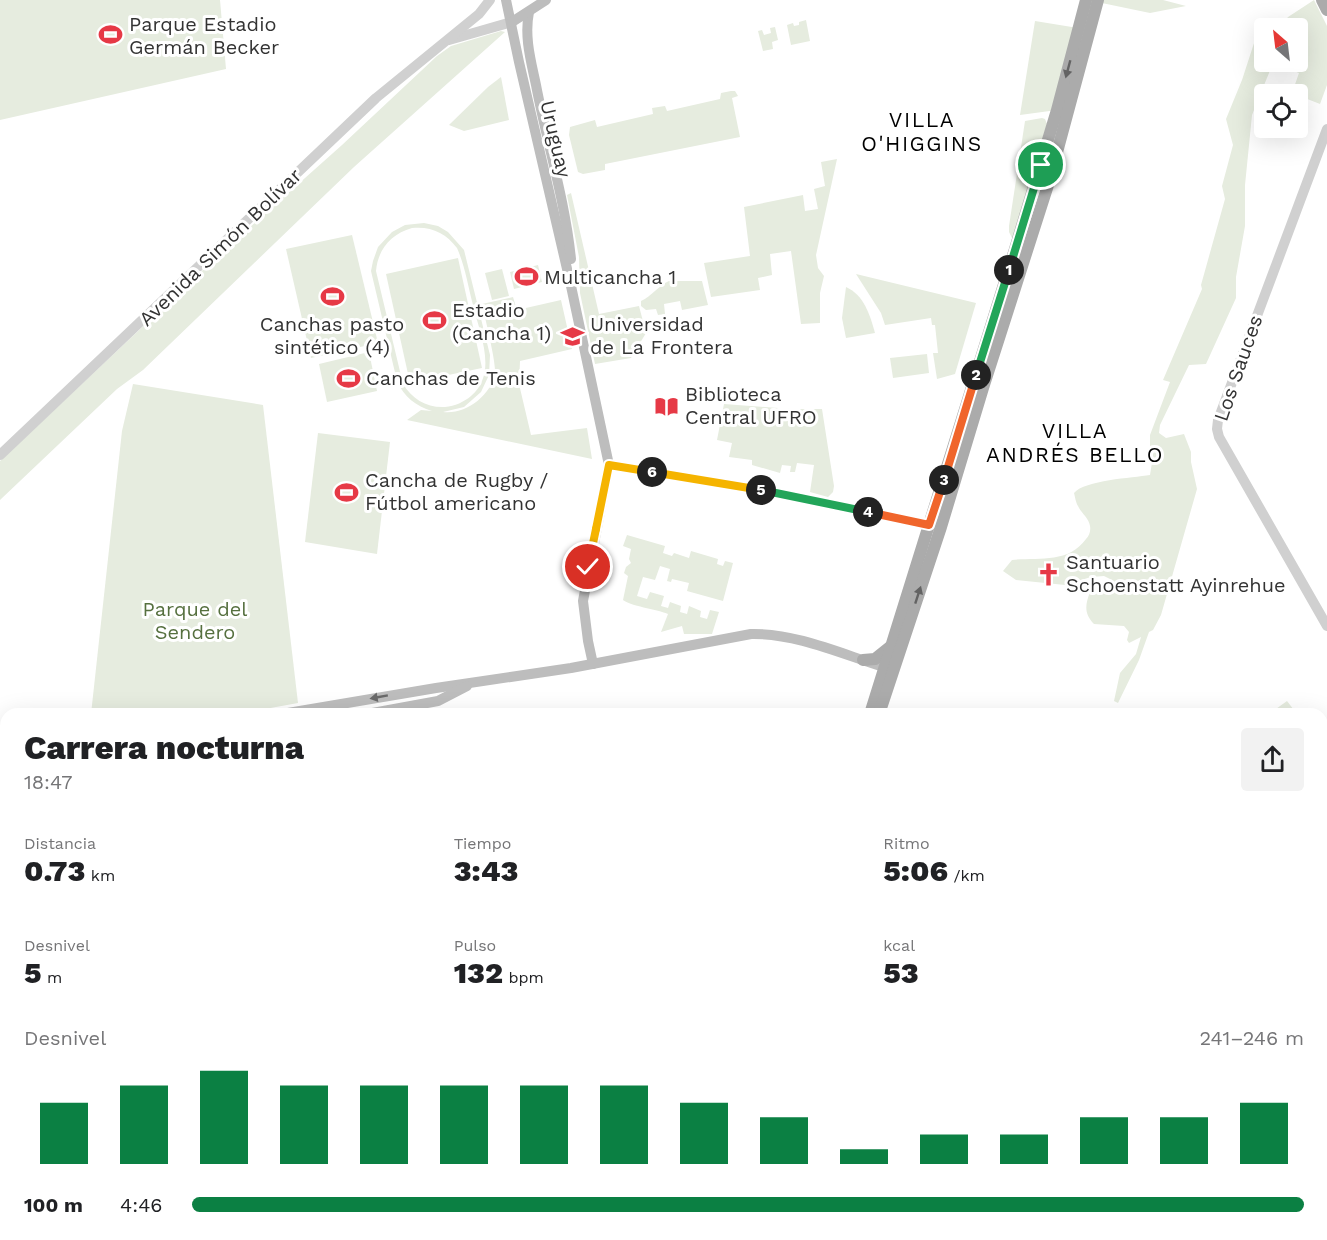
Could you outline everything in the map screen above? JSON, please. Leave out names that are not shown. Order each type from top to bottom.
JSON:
[{"type":"main road","name":"Uruguay","points":[[506,0],[514,21],[519,62],[571,286],[582,348],[609,465],[582,606],[594,667]]},
{"type":"main road","points":[[880,708],[890,647],[935,526],[1057,110],[1086,0]]},
{"type":"main road","points":[[872,708],[888,669],[1048,182],[1098,0]]},
{"type":"main road","points":[[1322,0],[1327,10]]},
{"type":"main road","points":[[528,42],[514,21],[542,1]]},
{"type":"main road","name":"Uruguay","points":[[529,12],[526,24],[528,42],[566,223],[571,257],[571,286]]},
{"type":"main road","points":[[546,672],[563,674],[622,658],[759,634],[795,640],[888,669]]},
{"type":"main road","points":[[571,668],[582,657],[588,641],[603,654],[622,658]]},
{"type":"main road","points":[[862,660],[874,659],[890,647]]},
{"type":"main road","points":[[319,708],[571,668],[594,667]]},
{"type":"main road","points":[[400,708],[438,701],[473,683]]},
{"type":"street","name":"Avenida Simón Bolívar","points":[[0,455],[376,98],[479,14],[490,0]]},
{"type":"street","name":"Avenida Simón Bolívar","points":[[443,42],[514,21]]},
{"type":"street","name":"Los Sauces","points":[[1327,129],[1218,420],[1217,429],[1219,437],[1260,512],[1327,626]]},
{"type":"street","points":[[609,465],[770,492],[935,526]]},
{"type":"green space","name":"Parque Estadio Germán Becker","points":[[0,0],[220,0],[226,69],[0,120]]},
{"type":"green space","points":[[1086,0],[1163,0],[1186,6],[1150,13],[1097,2],[1057,110],[1020,115],[1035,21],[1078,28]]},
{"type":"green space","points":[[1314,0],[1327,26],[1327,85],[1320,104],[1308,99],[1308,84],[1295,84],[1299,73],[1296,72],[1308,72],[1308,18],[1288,17]]},
{"type":"green space","points":[[806,20],[810,41],[791,45],[787,25],[793,23],[794,26],[799,25],[799,22]]},
{"type":"green space","points":[[775,27],[778,40],[772,42],[773,49],[763,51],[758,31],[762,30],[764,35],[771,33],[770,28]]},
{"type":"green space","points":[[501,31],[505,32],[354,167],[143,370],[117,389],[0,500],[0,461],[220,254],[437,56],[451,46]]},
{"type":"green space","points":[[1254,43],[1254,72],[1269,72],[1265,84],[1254,84],[1254,110],[1245,185],[1245,226],[1236,277],[1236,298],[1206,364],[1189,365],[1160,425],[1159,433],[1166,438],[1184,434],[1191,452],[1197,489],[1161,615],[1153,630],[1149,632],[1139,660],[1118,703],[1114,701],[1120,673],[1136,654],[1141,637],[1129,643],[1127,640],[1129,632],[1124,626],[1094,624],[1088,617],[1086,609],[1090,592],[1108,587],[1112,580],[1104,576],[1091,577],[1065,585],[1016,580],[1003,571],[1012,560],[1052,558],[1062,556],[1079,547],[1090,530],[1088,520],[1079,509],[1074,493],[1080,489],[1098,482],[1150,475],[1153,456],[1150,435],[1170,382],[1163,380],[1202,289],[1201,285],[1225,199],[1222,186],[1233,145],[1226,119]]},
{"type":"green space","points":[[501,77],[509,120],[464,131],[449,125],[488,87]]},
{"type":"green space","points":[[735,91],[738,96],[732,98],[740,137],[605,164],[605,170],[583,174],[578,172],[569,135],[570,127],[595,120],[597,127],[653,114],[652,108],[665,106],[667,111],[720,99],[721,93]]},
{"type":"green space","points":[[1042,118],[1047,124],[1013,240],[1009,226],[1025,121]]},
{"type":"green space","points":[[837,159],[816,255],[818,268],[824,276],[820,293],[820,323],[801,324],[791,251],[770,254],[772,275],[758,278],[760,290],[711,297],[704,263],[750,256],[744,207],[803,195],[805,211],[818,209],[814,189],[825,186],[821,162]]},
{"type":"green space","points":[[571,193],[599,314],[639,306],[646,333],[631,358],[595,364],[580,293],[579,257],[567,195]]},
{"type":"green space","points":[[424,223],[438,226],[448,232],[464,250],[490,355],[489,375],[481,392],[464,407],[443,412],[468,407],[483,396],[493,381],[494,359],[482,304],[513,297],[517,310],[561,300],[572,349],[520,361],[519,384],[531,435],[587,428],[592,459],[407,420],[421,410],[432,411],[411,400],[397,381],[371,271],[378,247],[392,232],[405,225]],"holes":[[[412,228],[426,228],[438,232],[448,238],[457,248],[483,341],[484,376],[479,387],[471,396],[456,405],[432,406],[411,394],[403,384],[376,271],[377,263],[387,243],[398,234]]]},
{"type":"green space","name":"Canchas pasto sintético (4)","points":[[352,235],[378,343],[311,358],[286,249]]},
{"type":"green space","name":"Estadio (Cancha 1)","points":[[458,258],[482,368],[410,383],[386,274]]},
{"type":"green space","name":"Multicancha 1","points":[[538,265],[542,282],[514,289],[510,272]]},
{"type":"green space","points":[[502,269],[509,296],[492,300],[485,273]]},
{"type":"green space","points":[[856,274],[976,303],[955,374],[937,379],[933,353],[938,353],[935,325],[932,325],[931,318],[885,325],[881,313]]},
{"type":"green space","points":[[669,281],[702,281],[708,305],[682,310],[680,301],[664,304],[665,314],[658,315],[656,309],[646,310],[641,306],[641,301]]},
{"type":"green space","points":[[846,287],[862,300],[875,333],[846,338],[842,318]]},
{"type":"green space","name":"Canchas de Tenis","points":[[369,352],[377,391],[327,402],[319,364]]},
{"type":"green space","points":[[927,354],[929,373],[893,378],[890,358]]},
{"type":"green space","name":"Parque del Sendero","points":[[133,384],[263,405],[298,703],[270,708],[92,708],[122,431]]},
{"type":"green space","points":[[724,404],[822,409],[833,492],[828,497],[810,492],[814,465],[797,463],[795,472],[790,472],[791,466],[782,465],[780,473],[752,465],[752,460],[729,457],[732,443],[717,440]]},
{"type":"green space","name":"Cancha de Rugby / Fútbol americano","points":[[318,433],[390,442],[377,554],[305,542]]},
{"type":"green space","points":[[627,535],[665,546],[663,553],[672,556],[674,553],[689,558],[691,551],[718,559],[717,564],[723,566],[725,561],[733,563],[723,601],[687,591],[689,583],[672,579],[671,582],[667,581],[670,569],[660,566],[655,580],[643,577],[637,596],[647,599],[650,592],[664,596],[661,606],[668,608],[670,602],[681,606],[680,612],[687,614],[689,606],[701,611],[700,617],[707,619],[710,610],[719,612],[712,634],[684,634],[682,626],[661,632],[668,614],[623,600],[628,576],[624,573],[626,567],[631,563],[629,559],[631,549],[623,546]]},
{"type":"green space","points":[[1287,701],[1292,708],[1277,708]]},
{"type":"place","name":"Parque Estadio Germán Becker","points":[[111,35]]},
{"type":"place","name":"Multicancha 1","points":[[526,277]]},
{"type":"place","name":"Canchas pasto sintético (4)","points":[[332,296]]},
{"type":"place","name":"Estadio (Cancha 1)","points":[[434,321]]},
{"type":"place","name":"Universidad de La Frontera","points":[[572,336]]},
{"type":"place","name":"Canchas de Tenis","points":[[348,378]]},
{"type":"place","name":"Biblioteca Central UFRO","points":[[667,406]]},
{"type":"place","name":"Cancha de Rugby / Fútbol americano","points":[[347,492]]},
{"type":"place","name":"Santuario Schoenstatt Ayinrehue","points":[[1048,574]]},
{"type":"district","name":"VILLA O'HIGGINS","points":[[922,132]]},
{"type":"district","name":"VILLA ANDRÉS BELLO","points":[[1075,443]]},
{"type":"route","points":[[588,567],[609,465],[770,492],[929,525],[1041,165]]}]
